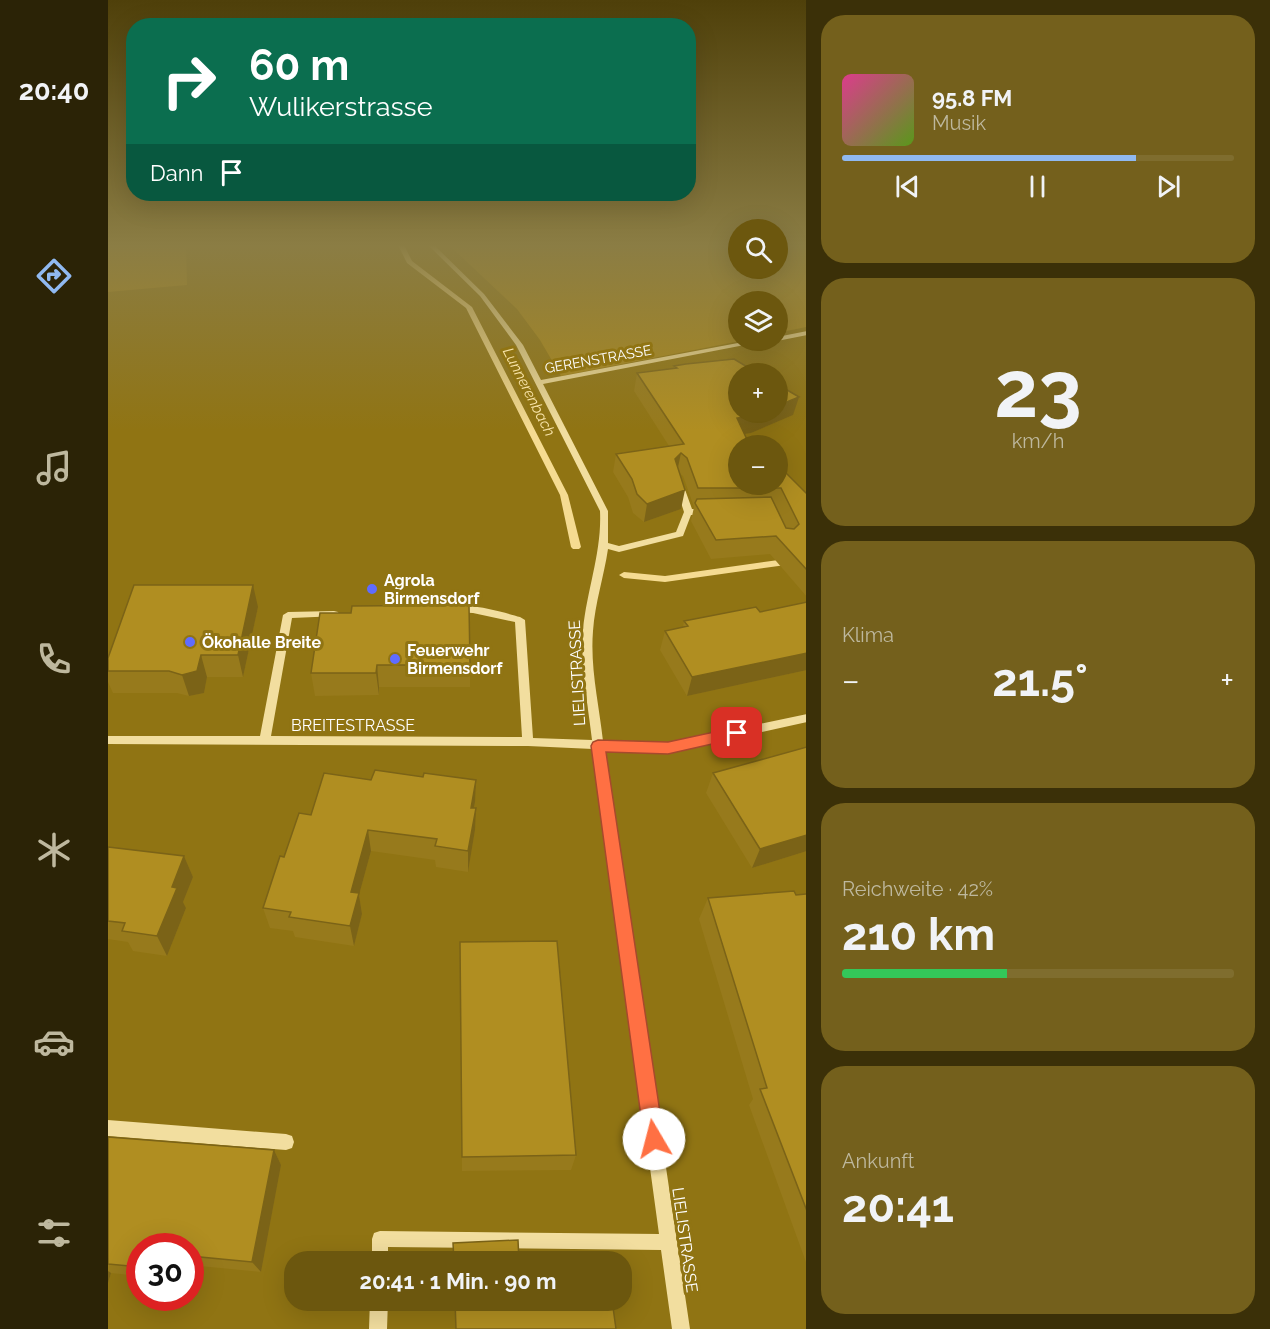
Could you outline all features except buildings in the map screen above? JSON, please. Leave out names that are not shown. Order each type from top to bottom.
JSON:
[{"type":"street","name":"LIELISTRASSE","points":[[492,307],[539,383],[604,511],[607,531],[591,606],[588,633],[598,746],[681,1329]]},
{"type":"street","points":[[788,337],[806,333]]},
{"type":"street","name":"GERENSTRASSE","points":[[539,383],[728,348]]},
{"type":"street","points":[[604,545],[619,549],[680,534],[688,512],[677,477]]},
{"type":"street","points":[[688,512],[711,512]]},
{"type":"street","points":[[450,610],[473,610],[520,620],[528,742]]},
{"type":"street","points":[[265,741],[288,615],[346,613]]},
{"type":"street","name":"BREITESTRASSE","points":[[108,740],[528,742],[668,748],[806,718]]},
{"type":"street","points":[[108,1128],[286,1142]]},
{"type":"street","points":[[380,1251],[380,1239],[669,1242]]},
{"type":"street","points":[[378,1329],[379,1311]]},
{"type":"shaded area","points":[[515,307],[728,307],[728,343],[561,376],[540,340]]},
{"type":"shaded area","points":[[788,307],[806,307],[806,327],[788,331]]},
{"type":"waterway","name":"Lunnerenbach","points":[[469,307],[564,495],[576,547]]},
{"type":"waterway","name":"Lunnerenbach","points":[[624,575],[665,579],[806,559]]},
{"type":"place","name":"Agrola Birmensdorf","points":[[372,589]]},
{"type":"place","name":"Ökohalle Breite","points":[[190,642]]},
{"type":"place","name":"Feuerwehr Birmensdorf","points":[[395,659]]},
{"type":"route","points":[[654,1139],[598,746],[668,748],[737,733]]}]
